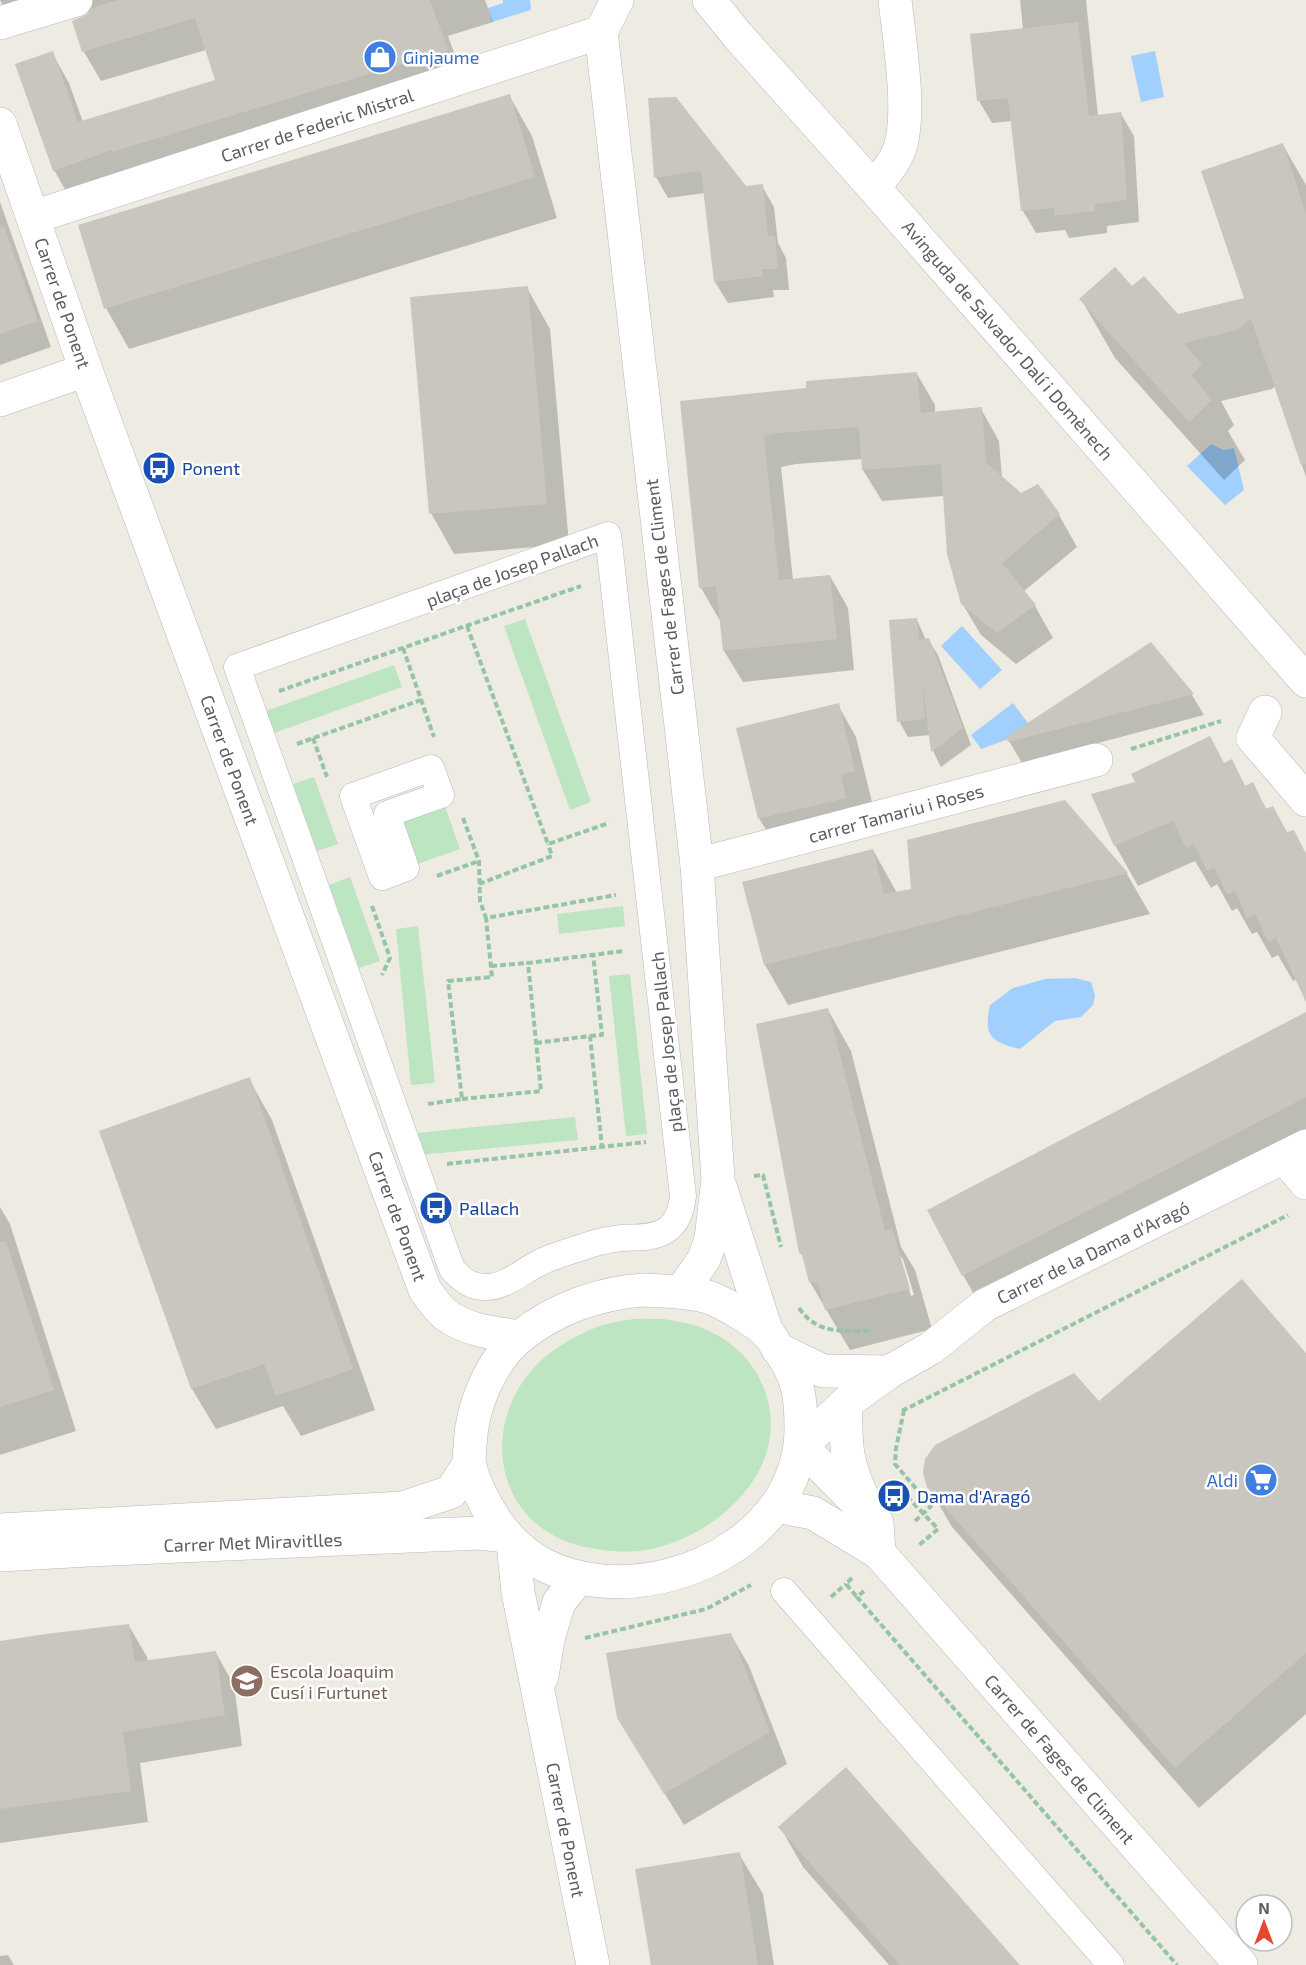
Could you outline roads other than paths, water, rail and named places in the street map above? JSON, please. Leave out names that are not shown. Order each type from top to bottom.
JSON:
[{"type":"street","points":[[0,23],[76,0]]},
{"type":"street","points":[[601,32],[617,0]]},
{"type":"street","name":"Avinguda de Salvador Dalí i Domènech","points":[[709,0],[738,36],[1306,681]]},
{"type":"street","points":[[874,188],[898,153],[904,125],[903,72],[895,0]]},
{"type":"street","name":"Carrer de Federic Mistral","points":[[34,217],[601,32]]},
{"type":"street","name":"Carrer de Fages de Climent","points":[[601,32],[696,865],[718,1179],[711,1239],[704,1259],[681,1292]]},
{"type":"street","name":"Carrer de Ponent","points":[[0,124],[86,370],[424,1290],[445,1315],[460,1324],[480,1331],[520,1337]]},
{"type":"street","points":[[0,400],[86,370]]},
{"type":"street","name":"plaça de Josep Pallach","points":[[608,535],[683,1196],[682,1209],[676,1221],[667,1230],[655,1236],[614,1239],[580,1248],[542,1261],[499,1285],[486,1287],[473,1285],[461,1279],[452,1269],[237,667],[608,535]]},
{"type":"street","points":[[1259,725],[1306,800]]},
{"type":"street","name":"carrer Tamariu i Roses","points":[[696,865],[1096,759]]},
{"type":"street","points":[[431,768],[441,795],[387,814],[406,868],[382,877],[353,796],[431,768]]},
{"type":"street","points":[[1295,1151],[1301,1197]]},
{"type":"street","name":"Carrer de la Dama d'Aragó","points":[[801,1446],[846,1403],[889,1372],[931,1348],[986,1305],[1295,1151]]},
{"type":"street","name":"Carrer de Fages de Climent","points":[[510,1540],[528,1557],[547,1567],[579,1578],[602,1581],[638,1581],[675,1575],[726,1552],[765,1520],[787,1489],[799,1462],[801,1446],[801,1405],[798,1385],[773,1341],[718,1179]]},
{"type":"street","points":[[510,1540],[487,1508],[469,1464],[471,1431],[488,1377],[520,1337],[551,1316],[586,1301],[633,1291],[681,1292],[718,1302],[773,1341],[823,1371],[889,1372]]},
{"type":"street","name":"Carrer de Fages de Climent","points":[[846,1403],[845,1445],[850,1467],[878,1538]]},
{"type":"street","name":"Carrer de Fages de Climent","points":[[801,1446],[1241,1965]]},
{"type":"street","name":"Carrer Met Miravitlles","points":[[0,1530],[403,1508],[451,1492],[469,1464]]},
{"type":"street","name":"Carrer de Fages de Climent","points":[[776,1506],[813,1513],[878,1538]]},
{"type":"street","name":"Carrer Met Miravitlles","points":[[0,1555],[479,1533],[510,1540]]},
{"type":"street","name":"Carrer de Ponent","points":[[510,1540],[538,1696],[593,1965]]},
{"type":"street","name":"Carrer de Ponent","points":[[538,1696],[548,1639],[559,1602],[579,1578]]},
{"type":"street","points":[[784,1591],[1111,1965]]},
{"type":"water","points":[[503,0],[530,0],[531,10],[492,22],[488,8],[503,3]]},
{"type":"water","points":[[1155,51],[1164,97],[1141,102],[1131,56]]},
{"type":"water","points":[[1211,444],[1224,450],[1234,448],[1244,490],[1225,505],[1187,466]]},
{"type":"water","points":[[962,626],[1002,670],[980,689],[941,646]]},
{"type":"water","points":[[1013,703],[1033,730],[981,749],[971,735]]},
{"type":"water","points":[[1075,978],[1091,982],[1095,995],[1093,1005],[1081,1017],[1055,1021],[1020,1049],[1002,1044],[992,1036],[988,1024],[990,1005],[1013,988],[1045,979]]},
{"type":"place","name":"Ginjaume","points":[[380,57]]},
{"type":"place","name":"Ponent","points":[[159,468]]},
{"type":"place","name":"Pallach","points":[[436,1208]]},
{"type":"place","name":"Aldi","points":[[1261,1480]]},
{"type":"place","name":"Dama d'Aragó","points":[[894,1496]]},
{"type":"place","name":"Escola Joaquim Cusí i Furtunet","points":[[247,1681]]}]
